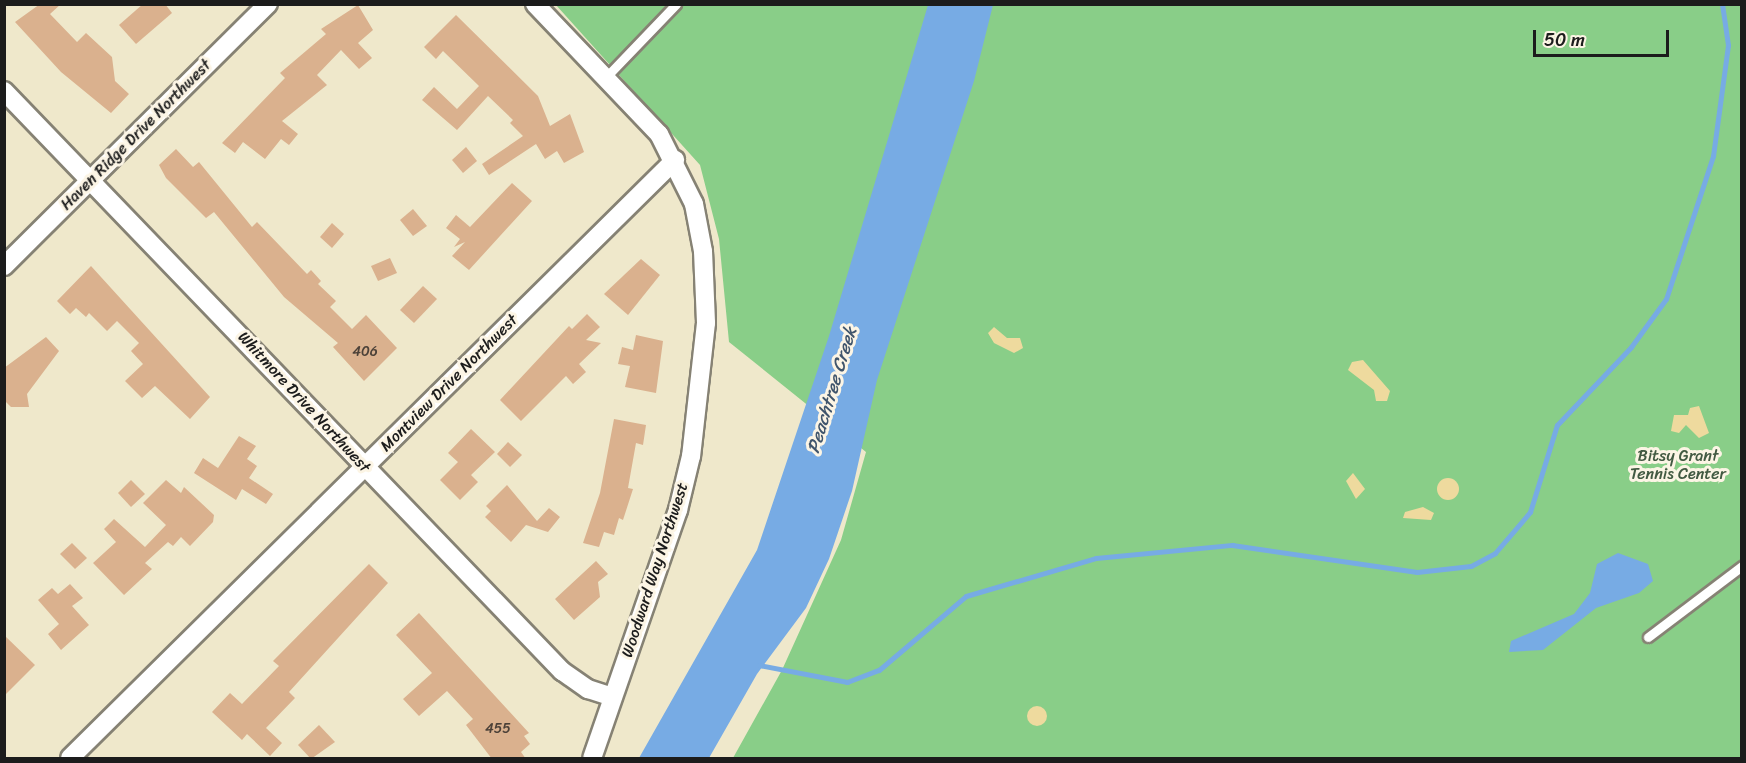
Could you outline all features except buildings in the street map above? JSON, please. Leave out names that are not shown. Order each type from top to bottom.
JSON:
[{"type":"street","name":"Haven Ridge Drive Northwest","points":[[4,266],[268,4]]},
{"type":"street","name":"Woodward Way Northwest","points":[[536,4],[644,116],[675,160],[694,204],[703,251],[701,395],[678,510],[592,759]]},
{"type":"street","name":"Whitmore Drive Northwest","points":[[4,92],[364,468],[562,670],[588,689],[613,697]]},
{"type":"street","name":"Montview Drive Northwest","points":[[70,759],[675,160]]},
{"type":"lane","points":[[606,76],[676,4]]},
{"type":"lane","points":[[1648,637],[1742,566]]},
{"type":"green space","name":"Bitsy Grant Tennis Center","points":[[556,5],[1741,5],[1741,758],[733,758],[782,670],[841,540],[866,452],[729,342],[719,239],[700,165]]},
{"type":"sand","points":[[994,327],[1007,338],[1020,338],[1023,348],[1014,353],[994,343],[988,333]]},
{"type":"sand","points":[[1363,360],[1390,391],[1387,401],[1376,401],[1374,390],[1348,370],[1352,362]]},
{"type":"sand","points":[[1699,406],[1709,433],[1699,438],[1686,425],[1679,433],[1671,431],[1674,415],[1688,415],[1690,408]]},
{"type":"sand","points":[[1353,473],[1365,489],[1356,499],[1346,481]]},
{"type":"sand","points":[[1448,478],[1456,481],[1459,489],[1456,497],[1448,500],[1440,497],[1437,489],[1440,481]]},
{"type":"sand","points":[[1423,507],[1434,513],[1431,520],[1403,518],[1405,512]]},
{"type":"sand","points":[[1037,706],[1044,709],[1047,716],[1044,723],[1037,726],[1030,723],[1027,716],[1030,709]]},
{"type":"water","name":"Peachtree Creek","points":[[928,5],[993,5],[974,81],[877,380],[852,491],[829,559],[806,608],[757,674],[709,758],[639,758],[757,550],[829,336]]},
{"type":"water","points":[[1618,553],[1648,564],[1653,581],[1639,593],[1596,608],[1543,650],[1509,652],[1511,641],[1574,614],[1590,593],[1597,564]]},
{"type":"waterway","points":[[759,665],[847,682],[879,670],[966,596],[1096,558],[1232,545],[1417,572],[1471,566],[1495,553],[1530,512],[1557,425],[1631,347],[1666,299],[1713,156],[1728,45],[1722,4]]}]
